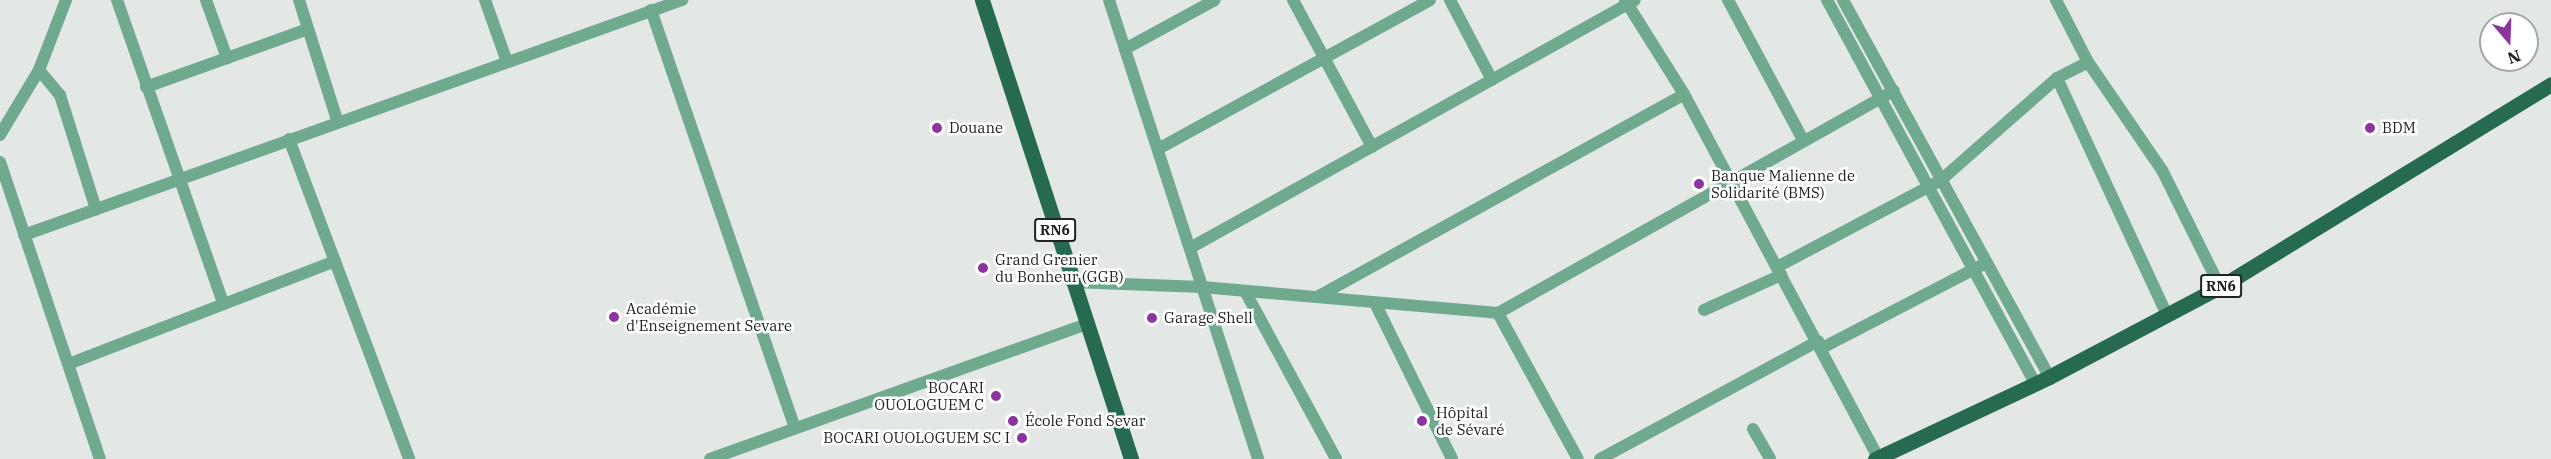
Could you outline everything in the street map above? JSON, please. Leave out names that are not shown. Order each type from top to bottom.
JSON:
[{"type":"main road","name":"RN6","points":[[982,0],[1071,282],[1131,459]]},
{"type":"main road","name":"RN6","points":[[1877,458],[2042,380],[2220,287],[2551,84]]},
{"type":"street","points":[[0,135],[39,70],[66,0]]},
{"type":"street","points":[[117,0],[178,179],[224,303]]},
{"type":"street","points":[[206,0],[227,58]]},
{"type":"street","points":[[299,0],[337,120]]},
{"type":"street","points":[[485,0],[506,59]]},
{"type":"street","points":[[24,235],[506,59],[682,0]]},
{"type":"street","points":[[1109,0],[1258,459]]},
{"type":"street","points":[[1125,49],[1215,0]]},
{"type":"street","points":[[1293,0],[1372,147]]},
{"type":"street","points":[[1158,149],[1430,0]]},
{"type":"street","points":[[1449,0],[1492,80]]},
{"type":"street","points":[[1728,0],[1803,140]]},
{"type":"street","points":[[1827,0],[1881,98],[1935,183],[2042,380]]},
{"type":"street","points":[[1843,0],[1894,91],[1935,183]]},
{"type":"street","points":[[2056,0],[2088,62],[2162,170],[2220,287]]},
{"type":"street","points":[[1190,248],[1629,1],[1684,94],[1820,345],[1877,458]]},
{"type":"street","points":[[651,10],[795,428]]},
{"type":"street","points":[[146,87],[308,29]]},
{"type":"street","points":[[1704,310],[1779,271],[1935,183],[2057,78],[2088,62]]},
{"type":"street","points":[[39,70],[60,95],[96,209]]},
{"type":"street","points":[[2057,78],[2167,315]]},
{"type":"street","points":[[1071,282],[1202,287],[1246,293],[1498,313],[1729,180],[1894,91]]},
{"type":"street","points":[[1317,297],[1684,94]]},
{"type":"street","points":[[289,139],[409,459]]},
{"type":"street","points":[[0,162],[71,363],[100,459]]},
{"type":"street","points":[[71,363],[335,261]]},
{"type":"street","points":[[1600,459],[1820,345],[1980,266]]},
{"type":"street","points":[[1246,293],[1336,459]]},
{"type":"street","points":[[1375,303],[1452,459]]},
{"type":"street","points":[[1498,313],[1578,459]]},
{"type":"street","points":[[710,459],[1087,324]]},
{"type":"street","points":[[1753,429],[1770,459]]},
{"type":"place","name":"Douane","points":[[937,128]]},
{"type":"place","name":"BDM","points":[[2370,128]]},
{"type":"place","name":"Banque Malienne de Solidarité (BMS)","points":[[1699,184]]},
{"type":"place","name":"Grand Grenier du Bonheur (GGB)","points":[[983,268]]},
{"type":"place","name":"Académie d'Enseignement Sevare","points":[[614,317]]},
{"type":"place","name":"Garage Shell","points":[[1152,318]]},
{"type":"place","name":"BOCARI OUOLOGUEM C","points":[[996,396]]},
{"type":"place","name":"École Fond Sevar","points":[[1013,421]]},
{"type":"place","name":"Hôpital de Sévaré","points":[[1422,421]]},
{"type":"place","name":"BOCARI OUOLOGUEM SC I","points":[[1022,438]]}]
